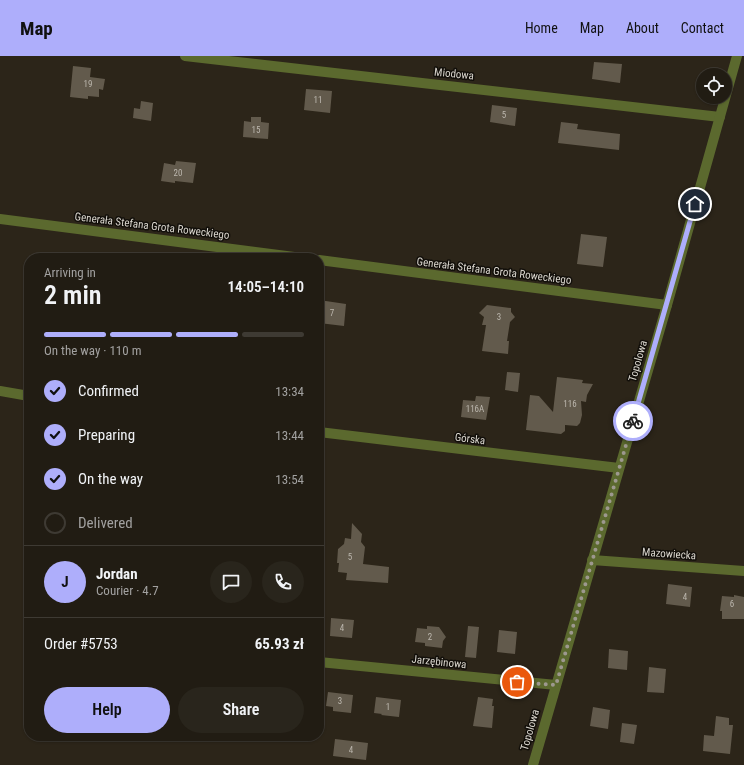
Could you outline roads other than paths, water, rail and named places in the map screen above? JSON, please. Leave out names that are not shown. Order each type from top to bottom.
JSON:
[{"type":"street","name":"Miodowa","points":[[184,56],[720,117]]},
{"type":"street","name":"Topolowa","points":[[533,765],[720,117],[735,56]]},
{"type":"street","name":"Generała Stefana Grota Roweckiego","points":[[0,219],[263,253]]},
{"type":"street","name":"Generała Stefana Grota Roweckiego","points":[[324,261],[666,305]]},
{"type":"street","points":[[0,391],[24,395]]},
{"type":"street","name":"Górska","points":[[324,433],[619,468]]},
{"type":"street","name":"Mazowiecka","points":[[592,560],[744,571]]},
{"type":"street","name":"Jarzębinowa","points":[[324,662],[556,685]]}]
